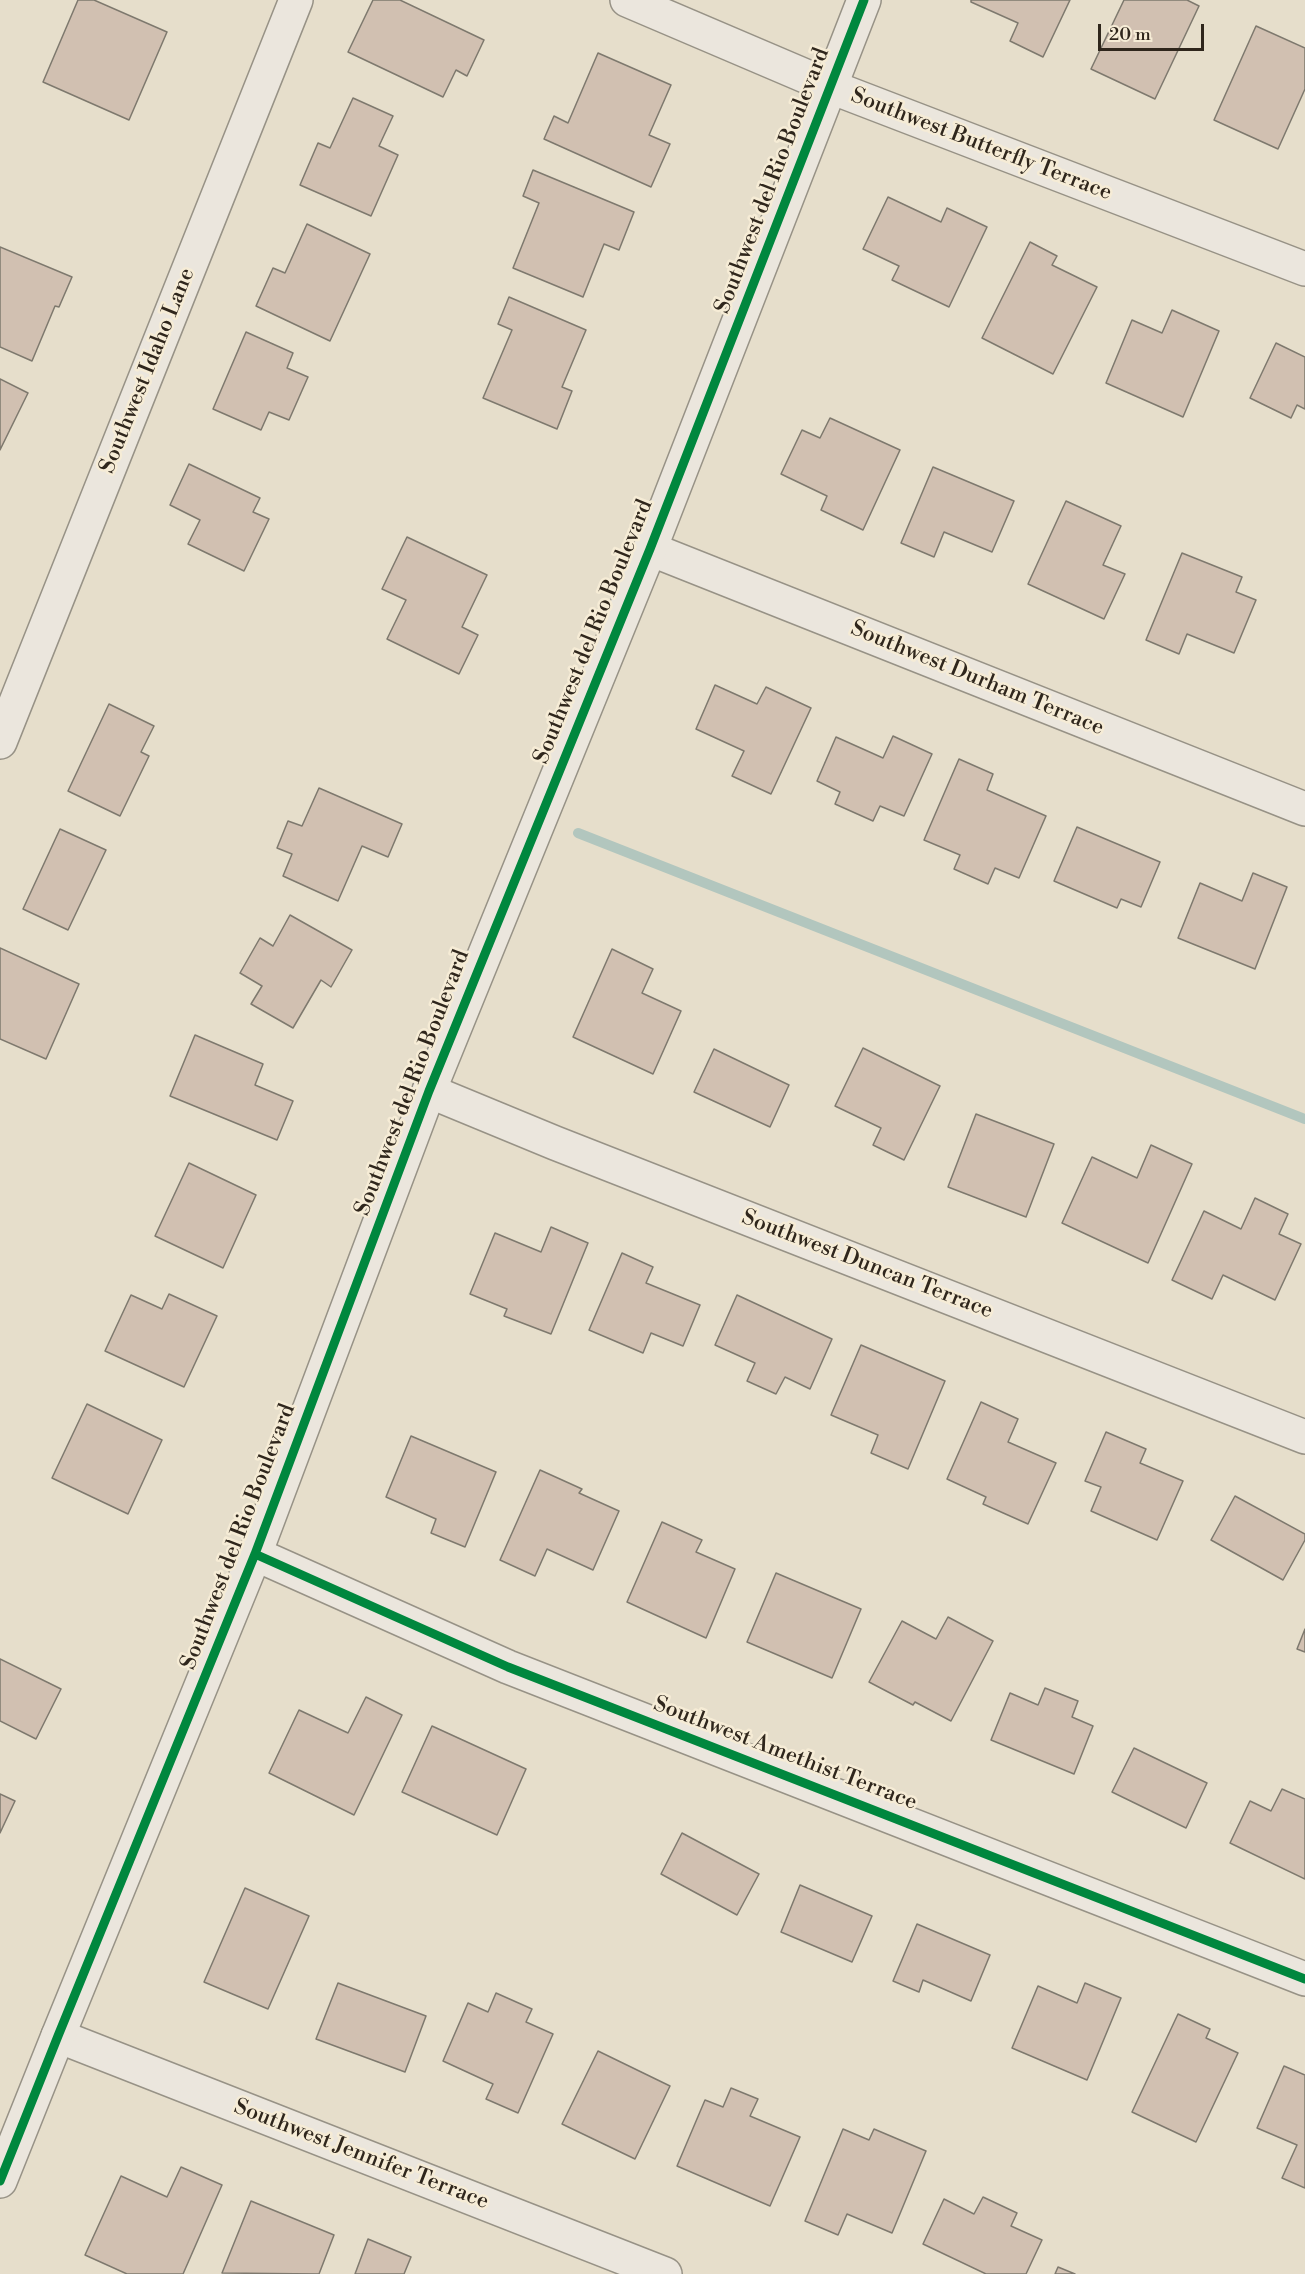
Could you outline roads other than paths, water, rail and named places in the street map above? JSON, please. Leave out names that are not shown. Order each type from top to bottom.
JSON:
[{"type":"street","name":"Southwest Idaho Lane","points":[[0,742],[296,0]]},
{"type":"street","name":"Southwest Butterfly Terrace","points":[[627,0],[831,87],[1305,269]]},
{"type":"street","name":"Southwest del Rio Boulevard","points":[[0,2181],[57,2036],[255,1554],[429,1091],[650,549],[864,0]]},
{"type":"street","name":"Southwest Durham Terrace","points":[[650,549],[1305,809]]},
{"type":"street","name":"Southwest Duncan Terrace","points":[[429,1091],[555,1143],[1305,1437]]},
{"type":"street","name":"Southwest Amethist Terrace","points":[[255,1554],[508,1667],[1305,1979]]},
{"type":"street","name":"Southwest Jennifer Terrace","points":[[57,2036],[665,2274]]},
{"type":"waterway","points":[[578,833],[1305,1119]]}]
